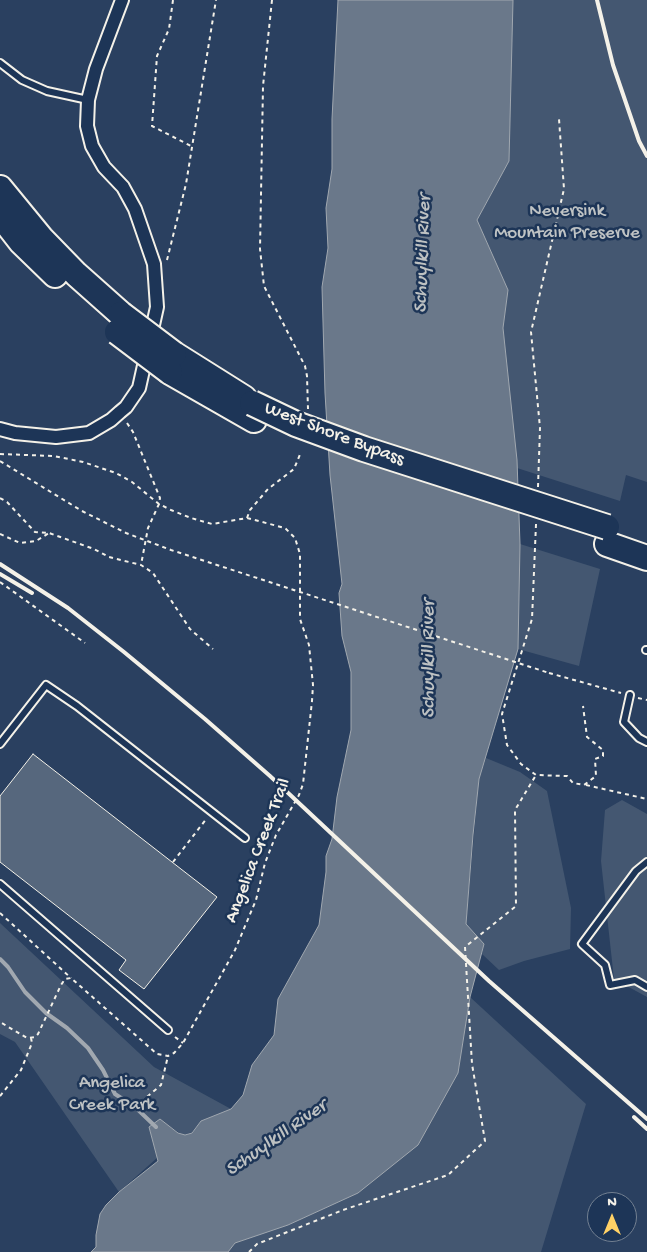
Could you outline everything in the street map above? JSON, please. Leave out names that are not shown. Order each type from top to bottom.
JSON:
[{"type":"highway","name":"West Shore Bypass","points":[[0,188],[42,238],[119,323]]},
{"type":"highway","name":"West Shore Bypass","points":[[0,215],[28,249],[81,301],[119,323],[172,363],[253,412],[296,424],[607,536],[647,558]]},
{"type":"highway","name":"West Shore Bypass","points":[[607,536],[647,541]]},
{"type":"street","points":[[0,429],[15,433],[56,437],[89,433],[111,420],[126,407],[139,388],[157,307],[155,268],[135,209],[123,188],[104,168],[92,146],[87,126],[88,100],[96,69],[122,0]]},
{"type":"lane","points":[[0,63],[22,80],[47,91],[88,100]]},
{"type":"lane","points":[[0,744],[46,685],[76,706],[245,838]]},
{"type":"lane","points":[[630,696],[624,722],[638,738],[647,742]]},
{"type":"lane","points":[[647,862],[636,871],[582,944],[605,966],[610,985],[635,980],[647,987]]},
{"type":"lane","points":[[0,884],[168,1030]]},
{"type":"path","points":[[173,0],[170,29],[157,56],[152,126],[192,146]]},
{"type":"path","points":[[155,268],[165,267],[186,184],[216,0]]},
{"type":"path","points":[[272,0],[263,86],[260,249],[264,286],[305,366],[308,409]]},
{"type":"path","points":[[120,412],[133,432],[160,498],[148,528],[141,566]]},
{"type":"path","points":[[247,518],[250,510],[268,489],[294,469],[301,452]]},
{"type":"path","name":"Angelica Creek Trail","points":[[0,454],[54,456],[83,462],[116,473],[132,482],[159,504],[191,518],[212,524],[247,518],[285,528],[295,538],[300,554],[300,619],[309,645],[313,684],[303,784],[300,795],[276,835],[256,900],[235,950],[183,1043],[174,1053],[168,1056]]},
{"type":"path","points":[[0,461],[82,511],[126,533],[171,550],[549,673],[647,700]]},
{"type":"path","points":[[0,498],[7,502],[35,532],[49,533],[94,549],[109,557],[141,566],[153,573],[190,629],[213,650]]},
{"type":"path","points":[[0,534],[20,543],[36,541],[49,533]]},
{"type":"path","points":[[0,582],[85,643]]},
{"type":"path","points":[[249,1252],[257,1244],[343,1210],[448,1176],[485,1141],[472,1064],[465,947],[516,906],[515,810],[536,774]]},
{"type":"path","points":[[584,785],[647,798]]},
{"type":"path","points":[[172,862],[207,818]]},
{"type":"path","points":[[0,913],[157,1054],[168,1056],[161,1084],[136,1107]]},
{"type":"path","points":[[0,1022],[27,1038],[38,1034],[61,984],[65,979],[71,978]]},
{"type":"path","points":[[0,1096],[21,1070],[32,1043],[31,1038]]},
{"type":"green space","name":"Neversink Mountain Preserve","points":[[513,0],[647,0],[647,482],[626,475],[620,501],[517,468],[503,328],[508,290],[477,220],[509,160]]},
{"type":"green space","points":[[520,544],[600,569],[579,666],[518,649]]},
{"type":"green space","points":[[486,758],[520,772],[547,791],[571,908],[570,949],[524,961],[499,970],[482,954],[484,944],[466,924],[479,778]]},
{"type":"green space","points":[[622,800],[647,814],[647,997],[614,979],[601,861],[605,810]]},
{"type":"green space","name":"Angelica Creek Park","points":[[0,923],[154,1067],[231,1109],[201,1121],[192,1132],[184,1135],[160,1120],[149,1127],[158,1157],[119,1192],[15,1042],[0,1034]]},
{"type":"green space","points":[[470,997],[586,1104],[541,1252],[228,1252],[235,1243],[288,1225],[358,1193],[458,1073]]},
{"type":"water","name":"Schuylkill River","points":[[338,0],[513,0],[509,161],[477,220],[508,290],[503,328],[517,460],[520,544],[518,649],[479,779],[473,835],[466,924],[484,944],[470,997],[458,1073],[418,1145],[358,1193],[288,1225],[235,1243],[228,1252],[91,1252],[96,1247],[100,1214],[106,1205],[119,1192],[158,1161],[149,1127],[160,1119],[178,1133],[185,1135],[192,1133],[201,1121],[231,1109],[243,1095],[252,1065],[274,1035],[278,999],[319,925],[326,872],[326,856],[332,839],[337,797],[351,730],[351,672],[342,636],[339,593],[342,584],[330,475],[325,393],[322,287],[328,248],[326,208],[332,169],[332,119]]},
{"type":"building","points":[[33,754],[217,897],[144,989],[119,970],[126,960],[0,862],[0,796]]},
{"type":"waterway","points":[[0,959],[8,967],[25,992],[46,1013],[67,1028],[88,1048],[103,1070],[115,1094],[135,1107],[156,1127]]},
{"type":"railway","points":[[597,0],[613,65],[639,141],[647,156]]},
{"type":"railway","points":[[0,564],[68,608],[205,719],[270,776],[489,981],[647,1119]]},
{"type":"railway","points":[[0,574],[32,593]]},
{"type":"railway","points":[[634,1117],[647,1129]]}]
